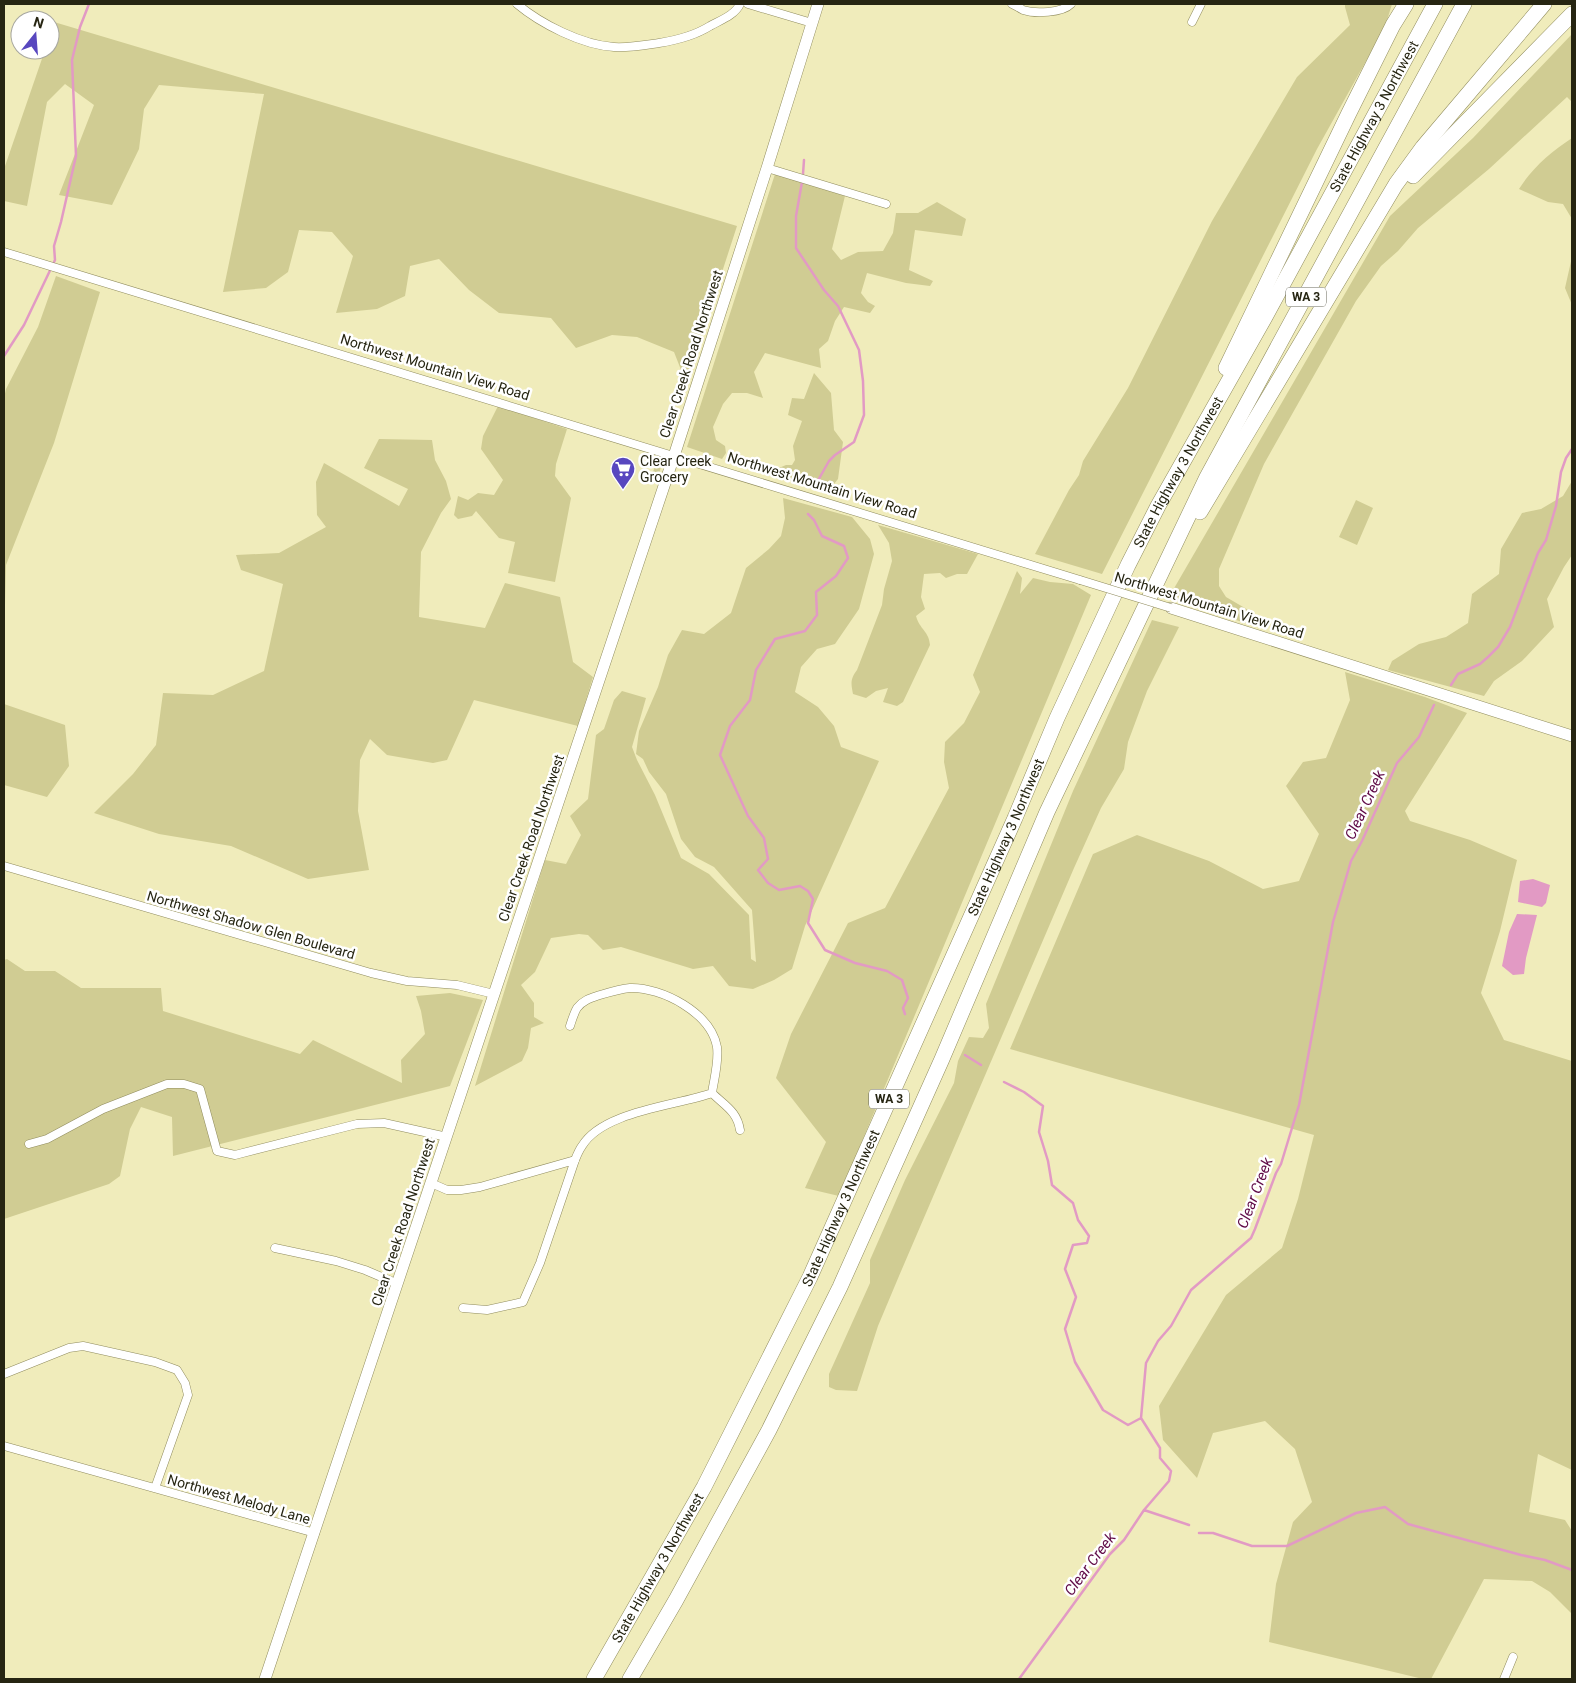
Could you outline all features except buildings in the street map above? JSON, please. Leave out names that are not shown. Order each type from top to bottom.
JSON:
[{"type":"highway","points":[[1158,506],[1393,25],[1401,4]]},
{"type":"highway","points":[[1393,25],[1406,4]]},
{"type":"highway","name":"State Highway 3 Northwest","points":[[594,1679],[704,1486],[810,1277],[1015,818],[1057,718],[1128,565],[1158,506],[1265,318],[1435,4]]},
{"type":"highway","name":"State Highway 3 Northwest","points":[[630,1679],[676,1600],[769,1430],[840,1286],[942,1059],[1047,812],[1207,477],[1464,4]]},
{"type":"highway","points":[[1152,593],[1383,204],[1423,147],[1544,4]]},
{"type":"highway","points":[[1372,225],[1430,157],[1572,14]]},
{"type":"main road","name":"Clear Creek Road Northwest","points":[[265,1679],[674,456],[818,4]]},
{"type":"main road","name":"Northwest Mountain View Road","points":[[1171,608],[1572,736]]},
{"type":"street","points":[[517,4],[545,24],[592,43],[613,47],[682,39],[702,31],[733,13],[740,4]]},
{"type":"street","points":[[748,4],[812,23]]},
{"type":"street","points":[[1012,4],[1024,10],[1047,12],[1067,8],[1071,4]]},
{"type":"street","points":[[1192,22],[1201,4]]},
{"type":"street","points":[[767,168],[886,204]]},
{"type":"street","name":"Northwest Mountain View Road","points":[[4,252],[1171,608]]},
{"type":"street","name":"Northwest Shadow Glen Boulevard","points":[[4,866],[372,973],[406,981],[457,985],[494,994]]},
{"type":"street","points":[[570,1026],[576,1011],[588,999],[618,989],[632,988],[644,990],[681,1003],[708,1025],[713,1035],[717,1047],[717,1060],[712,1093]]},
{"type":"street","points":[[29,1144],[47,1139],[103,1109],[167,1084],[184,1084],[200,1089],[217,1150],[235,1156],[357,1124],[384,1123],[447,1136]]},
{"type":"street","points":[[712,1093],[728,1107],[738,1120],[740,1130]]},
{"type":"street","points":[[463,1308],[487,1310],[522,1302],[540,1264],[582,1145],[593,1133],[620,1118],[712,1093]]},
{"type":"street","points":[[431,1183],[447,1190],[480,1187],[576,1160]]},
{"type":"street","points":[[274,1248],[365,1270],[398,1284]]},
{"type":"street","name":"Northwest Melody Lane","points":[[4,1374],[69,1348],[83,1346],[155,1362],[176,1370],[185,1383],[188,1395],[155,1488]]},
{"type":"street","name":"Northwest Melody Lane","points":[[4,1446],[315,1533]]},
{"type":"street","points":[[1504,1679],[1513,1656]]},
{"type":"shaded area","points":[[1345,4],[1392,4],[1385,27],[1317,149],[1102,574],[1035,554],[1079,475],[1083,461],[1128,388],[1212,221],[1297,77],[1350,25]]},
{"type":"shaded area","points":[[60,24],[737,226],[685,380],[674,352],[637,337],[612,335],[576,348],[551,318],[499,313],[469,290],[439,259],[410,266],[405,296],[377,309],[336,313],[353,256],[332,232],[299,230],[288,272],[266,288],[223,292],[264,94],[159,85],[144,109],[139,149],[112,205],[59,195],[94,105],[65,84],[47,102],[27,206],[4,201],[4,169],[42,60],[60,60]]},
{"type":"shaded area","points":[[1572,34],[1572,102],[1567,97],[1489,169],[1418,228],[1398,251],[1381,266],[1356,301],[1264,464],[1219,569],[1219,586],[1226,597],[1250,611],[1251,617],[1245,623],[1169,597],[1390,216],[1473,138]]},
{"type":"shaded area","points":[[1572,138],[1572,219],[1563,204],[1548,202],[1519,189],[1542,161]]},
{"type":"shaded area","points":[[775,174],[845,196],[832,249],[841,260],[858,252],[883,251],[893,233],[896,213],[918,213],[937,202],[966,219],[962,236],[915,230],[909,270],[933,281],[930,286],[906,283],[867,273],[861,293],[868,302],[875,306],[870,313],[844,307],[835,321],[828,341],[819,349],[821,368],[765,353],[754,372],[763,398],[747,393],[732,393],[723,404],[713,427],[716,440],[725,446],[726,453],[722,459],[687,447]]},
{"type":"shaded area","points":[[1572,257],[1572,305],[1565,288]]},
{"type":"shaded area","points":[[56,276],[100,292],[54,443],[6,565],[4,645],[4,398],[6,389],[38,327]]},
{"type":"shaded area","points":[[814,373],[831,393],[834,430],[843,442],[838,479],[829,490],[808,487],[780,477],[770,476],[772,471],[786,465],[792,465],[795,460],[793,446],[802,421],[788,415],[792,398],[804,399]]},
{"type":"shaded area","points":[[498,406],[567,429],[556,464],[555,476],[571,498],[555,582],[508,573],[515,542],[499,538],[476,511],[472,516],[458,519],[454,515],[458,496],[468,500],[478,493],[494,495],[503,480],[481,449],[483,436]]},
{"type":"shaded area","points":[[379,439],[432,440],[435,460],[446,481],[451,499],[441,513],[421,552],[419,617],[485,628],[505,583],[560,597],[573,662],[593,677],[578,726],[474,700],[447,760],[433,763],[387,755],[370,739],[360,760],[358,811],[369,870],[308,879],[231,846],[159,834],[94,813],[133,774],[156,745],[163,693],[213,695],[264,671],[283,584],[241,570],[236,555],[279,553],[326,527],[317,515],[316,482],[324,463],[399,506],[408,489],[364,468]]},
{"type":"shaded area","points":[[654,456],[660,461],[661,467],[656,482],[649,484],[655,466],[647,458]]},
{"type":"shaded area","points":[[1572,481],[1572,555],[1547,599],[1554,627],[1522,661],[1494,681],[1484,696],[1388,670],[1392,661],[1419,644],[1446,637],[1468,623],[1472,594],[1499,574],[1501,549],[1522,513],[1541,509],[1563,496]]},
{"type":"shaded area","points":[[783,498],[852,517],[870,539],[874,554],[859,609],[835,644],[817,649],[801,667],[795,692],[818,707],[834,726],[841,747],[879,761],[805,926],[792,969],[774,980],[753,989],[729,986],[713,966],[693,969],[621,947],[603,950],[588,935],[579,934],[551,938],[535,972],[521,985],[534,1003],[534,1017],[544,1023],[531,1028],[528,1048],[522,1061],[475,1086],[545,860],[566,864],[581,835],[570,816],[588,799],[596,735],[604,729],[614,700],[622,691],[646,698],[632,747],[655,795],[681,858],[709,874],[749,915],[751,959],[756,962],[752,910],[714,867],[695,857],[681,839],[666,794],[649,772],[643,759],[636,754],[639,731],[658,687],[668,655],[682,630],[704,634],[731,613],[746,568],[781,536],[785,518]]},
{"type":"shaded area","points":[[1356,500],[1373,508],[1357,545],[1339,537]]},
{"type":"shaded area","points":[[878,525],[978,554],[967,574],[957,574],[946,578],[940,573],[924,574],[921,597],[925,609],[916,616],[928,637],[930,645],[903,702],[897,706],[883,702],[888,688],[876,691],[866,698],[853,694],[852,687],[853,676],[882,605],[884,589],[892,561],[889,543]]},
{"type":"shaded area","points":[[1017,571],[1022,578],[1020,594],[1033,578],[1073,584],[1091,595],[839,1196],[805,1188],[826,1142],[776,1078],[791,1034],[848,923],[885,908],[949,788],[944,762],[945,742],[964,723],[980,692],[973,675]]},
{"type":"shaded area","points":[[1152,620],[1179,627],[1147,691],[1128,742],[1124,769],[1101,808],[1074,868],[878,1326],[857,1391],[836,1390],[829,1387],[829,1374],[870,1283],[870,1260],[905,1180],[954,1083],[958,1061],[969,1037],[983,1038],[989,1028],[986,1004],[1073,791]]},
{"type":"shaded area","points":[[1345,672],[1425,697],[1467,713],[1405,811],[1410,821],[1470,840],[1517,860],[1500,931],[1481,993],[1504,1040],[1572,1061],[1572,1470],[1538,1454],[1529,1512],[1565,1520],[1572,1531],[1572,1614],[1550,1592],[1532,1581],[1484,1579],[1431,1679],[1423,1679],[1269,1642],[1276,1584],[1293,1522],[1312,1502],[1295,1449],[1265,1421],[1213,1433],[1197,1478],[1163,1440],[1159,1406],[1226,1295],[1282,1248],[1298,1199],[1314,1135],[1010,1049],[1093,854],[1137,835],[1209,861],[1263,889],[1299,881],[1319,834],[1286,786],[1303,762],[1326,758],[1350,700]]},
{"type":"shaded area","points":[[4,704],[65,725],[69,766],[47,797],[4,785]]},
{"type":"shaded area","points":[[1533,879],[1550,885],[1546,903],[1542,907],[1518,902],[1520,881]]},
{"type":"shaded area","points":[[1517,914],[1537,915],[1524,974],[1513,975],[1502,966],[1509,932]]},
{"type":"shaded area","points":[[7,959],[25,971],[55,971],[81,988],[161,988],[163,1011],[300,1054],[313,1040],[402,1083],[401,1060],[425,1034],[416,996],[450,993],[483,1000],[450,1086],[173,1156],[172,1117],[141,1107],[130,1129],[120,1176],[109,1184],[4,1219],[4,960]]},
{"type":"waterway","points":[[4,356],[24,325],[55,260],[54,246],[76,156],[72,60],[80,27],[89,4]]},
{"type":"waterway","points":[[803,174],[804,160]]},
{"type":"waterway","points":[[802,182],[796,216],[796,248],[824,290],[838,306],[859,350],[863,381],[864,415],[854,442],[829,461],[816,484]]},
{"type":"waterway","name":"Clear Creek","points":[[1451,685],[1458,674],[1480,664],[1488,657],[1498,647],[1510,627],[1538,553],[1546,540],[1556,506],[1561,472],[1566,458],[1572,449]]},
{"type":"waterway","points":[[808,514],[814,520],[822,536],[844,546],[848,558],[836,576],[816,592],[817,615],[805,631],[775,639],[756,670],[750,700],[730,726],[720,755],[748,816],[764,838],[768,859],[758,870],[768,883],[779,890],[800,886],[808,891],[813,899],[808,923],[825,950],[855,963],[887,971],[902,980],[908,998],[903,1008],[905,1014]]},
{"type":"waterway","name":"Clear Creek","points":[[1019,1679],[1110,1554],[1124,1540],[1144,1510],[1169,1481],[1171,1471],[1160,1458],[1160,1448],[1141,1418],[1146,1363],[1158,1341],[1171,1326],[1191,1290],[1251,1238],[1255,1229],[1281,1164],[1299,1105],[1333,922],[1351,861],[1397,763],[1419,737],[1434,705]]},
{"type":"waterway","points":[[965,1055],[981,1065]]},
{"type":"waterway","points":[[1004,1082],[1024,1092],[1043,1106],[1039,1132],[1048,1161],[1052,1185],[1073,1203],[1078,1220],[1089,1236],[1087,1243],[1073,1245],[1065,1269],[1076,1297],[1065,1329],[1075,1362],[1103,1410],[1128,1425],[1141,1418]]},
{"type":"waterway","points":[[1199,1533],[1213,1533],[1252,1546],[1287,1546],[1356,1513],[1385,1507],[1408,1524],[1545,1560],[1572,1570]]},
{"type":"waterway","points":[[1144,1510],[1189,1525]]},
{"type":"place","name":"Clear Creek Grocery","points":[[623,490]]}]
